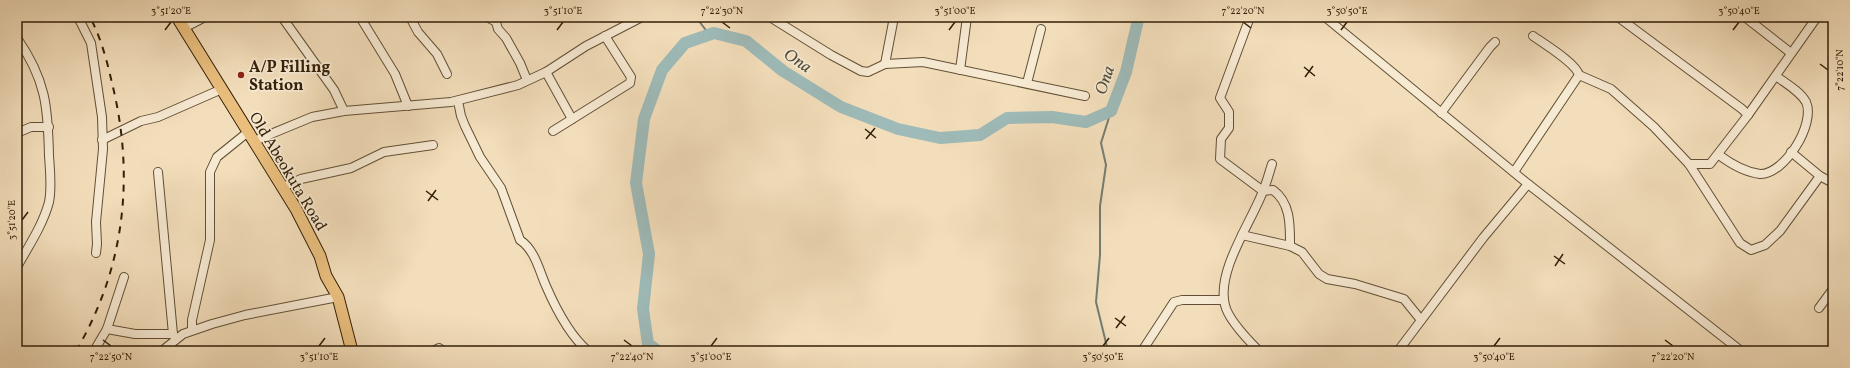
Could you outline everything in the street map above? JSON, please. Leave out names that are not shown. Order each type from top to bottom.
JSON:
[{"type":"highway","name":"Old Abeokuta Road","points":[[178,17],[283,187],[316,249],[326,276],[338,297],[352,351]]},
{"type":"street","points":[[78,17],[91,43],[102,117],[102,140],[96,222],[96,253]]},
{"type":"street","points":[[184,28],[205,17]]},
{"type":"street","points":[[282,17],[334,90],[344,111]]},
{"type":"street","points":[[360,17],[394,74],[408,106]]},
{"type":"street","points":[[410,17],[418,32],[437,54],[447,74]]},
{"type":"street","points":[[487,17],[496,22],[498,29],[506,38],[527,80]]},
{"type":"street","points":[[192,330],[192,320],[210,240],[210,172],[217,157],[251,137],[304,119],[344,111],[458,101],[527,80],[546,72],[605,36],[627,20],[642,17]]},
{"type":"street","points":[[770,17],[831,55],[861,71],[868,72],[886,64],[923,62],[1084,96]]},
{"type":"street","points":[[886,64],[894,17]]},
{"type":"street","points":[[960,70],[967,17]]},
{"type":"street","points":[[1250,17],[1220,98],[1228,112],[1229,128],[1221,139],[1220,159],[1263,191],[1274,190],[1283,201],[1289,218],[1290,246]]},
{"type":"street","points":[[1325,17],[1528,184],[1741,351]]},
{"type":"street","points":[[1618,17],[1742,109],[1748,116]]},
{"type":"street","points":[[1745,17],[1791,53]]},
{"type":"street","points":[[1689,164],[1710,164],[1719,155],[1817,17]]},
{"type":"street","points":[[1027,84],[1041,29]]},
{"type":"street","points":[[552,131],[630,83],[631,80],[605,36]]},
{"type":"street","points":[[1533,36],[1571,64],[1578,70],[1579,75],[1611,89],[1654,127],[1689,164],[1740,243],[1751,250],[1765,245],[1780,231],[1820,176]]},
{"type":"street","points":[[17,38],[30,59],[43,87],[49,127],[49,201],[43,219],[17,267]]},
{"type":"street","points":[[1441,113],[1495,42]]},
{"type":"street","points":[[546,72],[572,119]]},
{"type":"street","points":[[1514,172],[1579,75]]},
{"type":"street","points":[[1719,155],[1736,168],[1760,174],[1773,171],[1791,152],[1805,130],[1809,117],[1806,103],[1801,96],[1776,76]]},
{"type":"street","points":[[102,140],[142,121],[158,117],[222,89]]},
{"type":"street","points":[[458,101],[461,116],[480,157],[501,188],[520,240],[527,245],[532,252],[547,288],[572,334],[588,351]]},
{"type":"street","points":[[17,133],[31,127],[49,127]]},
{"type":"street","points":[[283,187],[301,179],[351,168],[384,152],[433,145]]},
{"type":"street","points":[[1791,152],[1820,176],[1833,182]]},
{"type":"street","points":[[1259,351],[1243,335],[1225,306],[1223,294],[1226,278],[1242,235],[1263,191],[1272,164]]},
{"type":"street","points":[[158,172],[174,336],[166,349]]},
{"type":"street","points":[[1398,351],[1483,238],[1528,184]]},
{"type":"street","points":[[1242,235],[1290,246],[1302,252],[1321,276],[1327,279],[1355,284],[1398,296],[1404,299],[1421,320]]},
{"type":"street","points":[[94,351],[108,329],[124,277]]},
{"type":"street","points":[[1819,308],[1833,289]]},
{"type":"street","points":[[108,329],[135,334],[174,336],[245,315],[338,297]]},
{"type":"street","points":[[1142,351],[1174,302],[1182,300],[1224,300]]},
{"type":"street","points":[[433,351],[439,348],[443,351]]},
{"type":"waterway","points":[[696,17],[708,33]]},
{"type":"waterway","name":"Ona","points":[[658,351],[648,344],[643,309],[649,254],[636,183],[644,119],[662,70],[685,43],[714,33],[746,41],[783,71],[841,107],[898,129],[940,138],[980,135],[1007,118],[1052,117],[1086,122],[1111,111],[1126,72],[1138,20],[1135,17]]},
{"type":"waterway","points":[[1108,351],[1096,302],[1100,255],[1100,206],[1106,165],[1101,143],[1111,111]]},
{"type":"railway","points":[[76,351],[93,319],[106,287],[115,254],[121,221],[124,187],[123,152],[119,118],[106,58],[90,17]]},
{"type":"place","name":"A/P Filling Station","points":[[241,75]]}]
